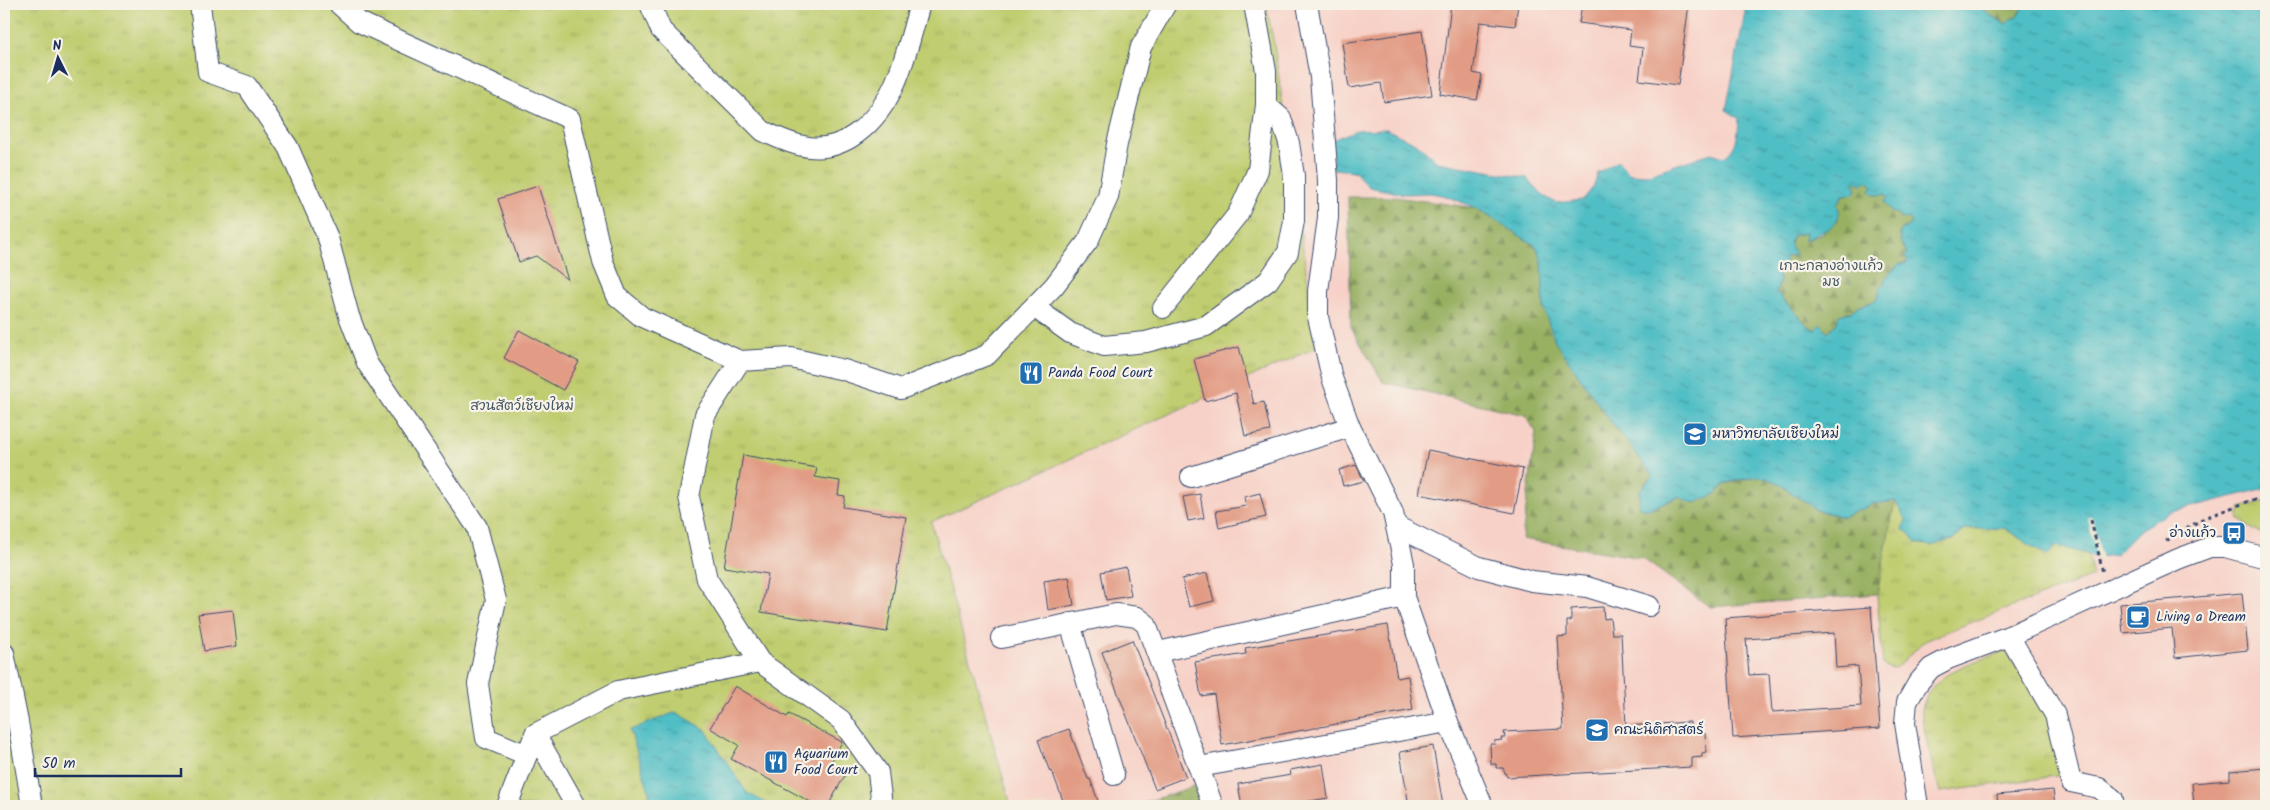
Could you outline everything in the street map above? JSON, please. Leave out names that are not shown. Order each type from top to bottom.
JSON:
[{"type":"street","points":[[200,4],[208,72],[247,86],[288,147],[328,238],[350,316],[367,363],[477,527],[496,600],[478,684],[486,738],[527,755]]},
{"type":"street","points":[[339,4],[359,22],[570,119],[603,262],[616,296],[642,317],[740,361],[791,358],[844,370],[901,390],[988,355],[1054,286],[1088,241],[1108,197],[1117,144],[1141,47],[1166,4]]},
{"type":"street","points":[[650,4],[661,30],[745,115],[763,131],[780,140],[807,148],[832,147],[845,142],[870,124],[885,105],[894,86],[920,4]]},
{"type":"street","points":[[1163,308],[1238,214],[1258,170],[1266,105],[1266,71],[1254,4]]},
{"type":"street","points":[[1307,4],[1320,77],[1328,180],[1328,218],[1318,291],[1318,317],[1332,378],[1350,427],[1393,513],[1404,564],[1404,597],[1448,722],[1483,806]]},
{"type":"street","points":[[1034,307],[1070,332],[1104,346],[1146,342],[1206,326],[1268,281],[1288,252],[1294,221],[1294,176],[1289,143],[1281,118],[1266,105]]},
{"type":"street","points":[[740,361],[705,415],[689,497],[707,579],[760,662],[841,720],[878,772],[882,806]]},
{"type":"street","points":[[1191,477],[1350,427]]},
{"type":"street","points":[[1396,526],[1479,567],[1532,580],[1587,587],[1649,606]]},
{"type":"street","points":[[1918,806],[1905,723],[1907,702],[1918,683],[1932,668],[1948,659],[2009,636],[2171,562],[2210,547],[2225,547],[2266,558]]},
{"type":"street","points":[[1158,652],[1404,597]]},
{"type":"street","points":[[1001,638],[1116,614],[1137,617],[1146,624],[1214,806]]},
{"type":"street","points":[[1070,623],[1114,775]]},
{"type":"street","points":[[2009,636],[2055,715],[2071,782],[2099,788],[2113,799]]},
{"type":"street","points":[[4,653],[32,806]]},
{"type":"street","points":[[507,806],[536,734],[618,691],[760,662]]},
{"type":"street","points":[[1199,767],[1448,722]]},
{"type":"street","points":[[536,734],[576,806]]},
{"type":"path","points":[[2091,520],[2102,571]]},
{"type":"shaded area","name":"มหาวิทยาลัยเชียงใหม่","points":[[1266,4],[2266,4],[2266,806],[1011,806],[931,522],[1317,347],[1274,44]]},
{"type":"green space","name":"สวนสัตว์เชียงใหม่","points":[[4,4],[1266,4],[1274,44],[1317,347],[931,522],[1011,806],[4,806]]},
{"type":"green space","points":[[1980,4],[2021,4],[2024,7],[2016,18],[2012,18],[2006,24],[1988,14]]},
{"type":"green space","name":"เกาะกลางอ่างแก้ว มช","points":[[1868,180],[1873,187],[1870,191],[1875,195],[1885,194],[1888,198],[1884,202],[1892,212],[1909,218],[1912,222],[1905,228],[1901,237],[1908,261],[1894,268],[1892,273],[1884,280],[1886,283],[1881,286],[1879,294],[1874,301],[1857,307],[1851,312],[1846,312],[1828,332],[1823,328],[1815,330],[1807,325],[1776,292],[1780,281],[1776,271],[1785,257],[1793,235],[1806,233],[1806,240],[1823,234],[1843,195],[1853,194],[1852,181]]},
{"type":"green space","points":[[1348,197],[1395,197],[1476,208],[1536,246],[1542,260],[1544,311],[1608,418],[1653,475],[1644,484],[1664,504],[1678,497],[1715,494],[1726,484],[1757,476],[1775,481],[1816,510],[1843,517],[1873,504],[1895,501],[1877,594],[1710,607],[1642,558],[1522,539],[1536,432],[1525,415],[1383,382],[1351,328]]},
{"type":"green space","points":[[2266,500],[2266,533],[2262,534],[2238,519],[2241,508]]},
{"type":"green space","points":[[1895,501],[1906,519],[1953,539],[1965,529],[2004,528],[2047,556],[2057,546],[2088,554],[2093,576],[1925,640],[1895,669],[1883,665],[1877,595]]},
{"type":"green space","points":[[2006,651],[2052,721],[2064,775],[1940,792],[1923,725],[1922,710],[1926,697],[1943,677],[1955,670]]},
{"type":"green space","points":[[1209,781],[1219,806],[1135,806]]},
{"type":"water","name":"อ่างแก้ว","points":[[1744,4],[1980,4],[1988,14],[2006,24],[2012,18],[2016,18],[2024,7],[2021,4],[2266,4],[2266,488],[2168,513],[2141,529],[2115,555],[2098,557],[2057,546],[2047,556],[2004,528],[1965,529],[1953,539],[1931,546],[1916,543],[1908,532],[1903,530],[1906,519],[1895,501],[1873,504],[1843,517],[1816,510],[1775,481],[1757,476],[1726,483],[1715,494],[1695,503],[1678,497],[1648,509],[1639,507],[1640,490],[1653,475],[1608,418],[1555,341],[1544,311],[1542,260],[1536,246],[1476,208],[1446,196],[1431,193],[1404,194],[1369,187],[1354,171],[1333,169],[1332,140],[1357,130],[1386,129],[1417,144],[1437,162],[1527,178],[1542,195],[1556,203],[1583,200],[1594,186],[1598,173],[1618,161],[1630,174],[1646,175],[1711,153],[1724,157],[1735,145],[1738,135],[1739,118],[1726,110],[1745,12]],"holes":[[[1853,181],[1862,184],[1868,181],[1873,187],[1870,191],[1875,195],[1885,194],[1888,198],[1884,202],[1892,212],[1898,214],[1900,219],[1909,218],[1912,222],[1900,233],[1901,243],[1907,254],[1904,256],[1908,261],[1905,264],[1899,264],[1884,280],[1886,283],[1881,286],[1878,296],[1874,301],[1857,307],[1851,312],[1839,315],[1837,323],[1828,332],[1821,324],[1815,330],[1807,325],[1776,292],[1780,281],[1776,271],[1785,265],[1785,257],[1795,254],[1789,243],[1793,235],[1806,233],[1805,240],[1830,227],[1838,218],[1837,204],[1843,195],[1853,194],[1857,189]]]},
{"type":"water","points":[[676,712],[705,729],[747,793],[772,806],[642,806],[650,794],[630,730]]},
{"type":"pier","points":[[2092,517],[2102,559],[2097,559],[2088,518]]},
{"type":"building","points":[[1451,4],[1518,4],[1515,26],[1480,22],[1473,73],[1482,75],[1477,100],[1440,94]]},
{"type":"building","points":[[1582,4],[1689,4],[1678,85],[1639,80],[1643,48],[1629,46],[1631,30],[1579,23]]},
{"type":"building","points":[[1422,31],[1432,95],[1384,102],[1381,83],[1349,88],[1342,43]]},
{"type":"building","points":[[538,186],[568,280],[536,256],[519,262],[498,199]]},
{"type":"building","points":[[519,330],[579,362],[563,390],[504,358]]},
{"type":"building","points":[[1239,347],[1254,404],[1264,402],[1270,431],[1245,436],[1236,393],[1205,401],[1194,359]]},
{"type":"building","points":[[1428,450],[1523,469],[1514,513],[1419,494]]},
{"type":"building","points":[[743,455],[817,468],[815,477],[840,481],[838,495],[845,496],[843,507],[906,517],[887,632],[761,612],[768,574],[724,567]]},
{"type":"building","points":[[1356,465],[1364,481],[1343,486],[1339,470]]},
{"type":"building","points":[[1260,493],[1266,517],[1219,528],[1216,511],[1246,506],[1244,497]]},
{"type":"building","points":[[1200,494],[1204,518],[1188,521],[1183,497]]},
{"type":"building","points":[[1126,567],[1131,596],[1106,600],[1101,572]]},
{"type":"building","points":[[1207,573],[1214,601],[1189,607],[1182,579]]},
{"type":"building","points":[[1069,577],[1074,605],[1048,610],[1044,581]]},
{"type":"building","points":[[2242,593],[2248,650],[2175,658],[2172,628],[2123,633],[2120,604]]},
{"type":"building","points":[[1603,607],[1604,619],[1610,618],[1612,634],[1621,634],[1626,726],[1690,722],[1690,730],[1701,729],[1701,733],[1705,733],[1706,752],[1702,753],[1702,757],[1692,758],[1692,767],[1507,777],[1503,768],[1496,768],[1496,764],[1491,764],[1490,744],[1495,744],[1494,741],[1505,738],[1504,732],[1563,729],[1558,637],[1567,636],[1567,621],[1571,621],[1571,609]]},
{"type":"building","points":[[1871,607],[1880,728],[1733,738],[1725,618]],"holes":[[[1834,633],[1836,668],[1858,666],[1861,706],[1772,712],[1769,674],[1749,675],[1746,639]]]},
{"type":"building","points":[[233,610],[237,646],[204,651],[198,614]]},
{"type":"building","points":[[1388,625],[1397,678],[1408,676],[1413,710],[1222,745],[1214,694],[1201,696],[1195,662],[1246,654],[1245,648]]},
{"type":"building","points":[[1132,640],[1186,777],[1155,789],[1102,652]]},
{"type":"building","points":[[735,686],[787,717],[789,714],[842,742],[829,766],[845,775],[828,806],[818,806],[731,759],[739,745],[710,728]]},
{"type":"building","points":[[1069,729],[1100,806],[1065,806],[1052,771],[1050,772],[1038,740]]},
{"type":"building","points":[[1433,746],[1443,806],[1409,806],[1400,752]]},
{"type":"building","points":[[1323,764],[1328,798],[1280,806],[1242,806],[1238,784],[1291,775],[1290,770]]},
{"type":"building","points":[[2266,768],[2266,806],[2194,806],[2192,783],[2230,780],[2230,771]]},
{"type":"building","points":[[2053,790],[2055,806],[1998,806],[1997,795]]},
{"type":"place","name":"Panda Food Court","points":[[1031,373]]},
{"type":"place","name":"มหาวิทยาลัยเชียงใหม่","points":[[1695,434]]},
{"type":"place","name":"อ่างแก้ว","points":[[2234,533]]},
{"type":"place","name":"Living a Dream","points":[[2138,617]]},
{"type":"place","name":"คณะนิติศาสตร์","points":[[1597,730]]},
{"type":"place","name":"Aquarium Food Court","points":[[776,762]]}]
